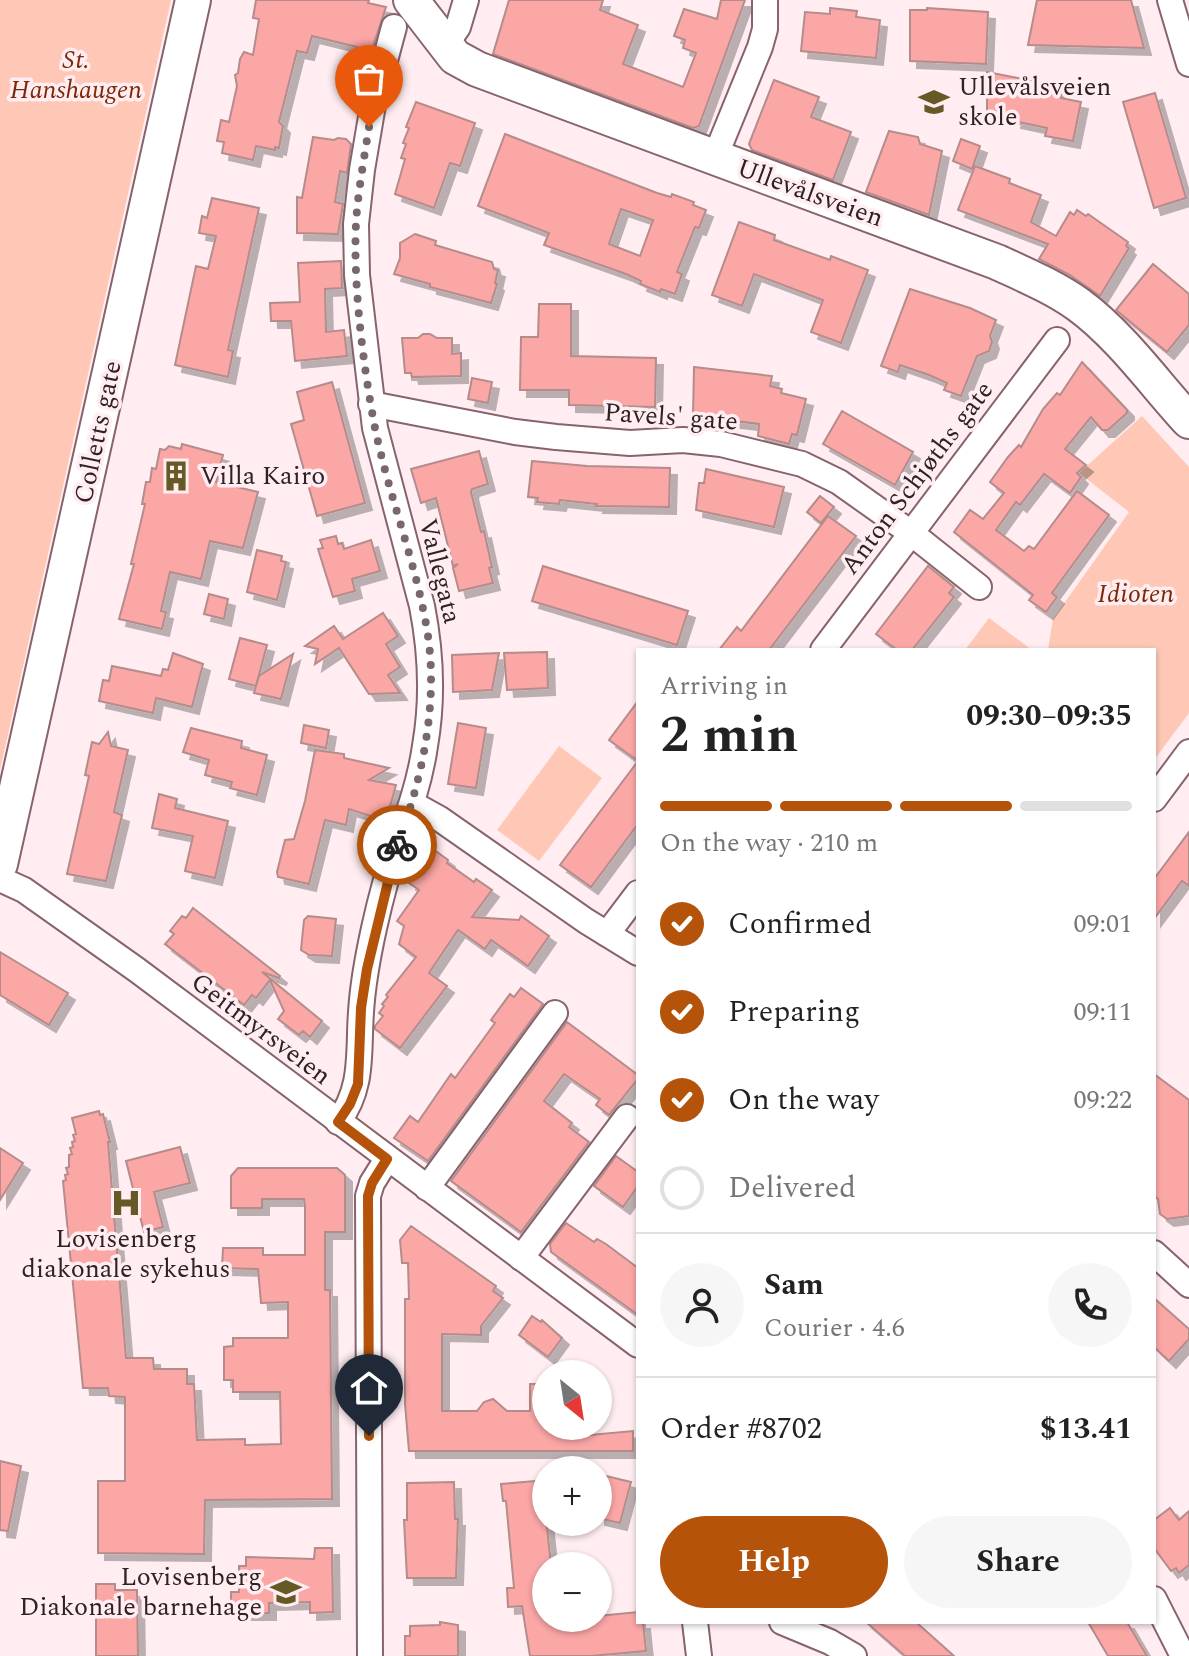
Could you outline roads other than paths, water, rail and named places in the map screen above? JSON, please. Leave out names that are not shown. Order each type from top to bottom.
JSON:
[{"type":"street","name":"Colletts gate","points":[[0,864],[193,0]]},
{"type":"street","points":[[445,46],[458,27],[466,0]]},
{"type":"street","points":[[715,157],[760,47],[765,29],[765,0]]},
{"type":"street","points":[[1170,0],[1189,64]]},
{"type":"street","name":"Ullevålsveien","points":[[402,14],[455,57],[477,69],[997,262],[1040,282],[1079,306],[1105,328],[1189,421]]},
{"type":"street","name":"Vallegata","points":[[338,1122],[358,1084],[361,1008],[367,969],[387,882],[413,804],[426,744],[430,680],[428,638],[371,404],[357,275],[356,224],[373,105],[402,14]]},
{"type":"street","name":"Anton Schjøths gate","points":[[825,648],[1057,340]]},
{"type":"street","name":"Pavels' gate","points":[[371,404],[542,435],[630,443],[683,440],[756,451],[802,464],[839,482],[979,587]]},
{"type":"street","points":[[1156,796],[1189,752]]},
{"type":"street","points":[[413,804],[440,819],[636,952]]},
{"type":"street","name":"Geitmyrsveien","points":[[0,879],[24,890],[137,970],[636,1344]]},
{"type":"street","points":[[607,934],[636,896]]},
{"type":"street","points":[[427,1188],[555,1013]]},
{"type":"street","points":[[521,1258],[627,1117]]},
{"type":"street","points":[[370,1656],[368,1196],[387,1159]]},
{"type":"street","points":[[1156,1255],[1189,1285]]},
{"type":"street","points":[[1156,1603],[1183,1656]]},
{"type":"street","points":[[695,1624],[699,1656]]},
{"type":"street","points":[[787,1624],[854,1656]]},
{"type":"place","name":"Ullevålsveien skole","points":[[934,102]]},
{"type":"place","name":"Villa Kairo","points":[[176,476]]},
{"type":"place","name":"Lovisenberg diakonale sykehus","points":[[126,1203]]},
{"type":"place","name":"Lovisenberg Diakonale barnehage","points":[[286,1592]]},
{"type":"park label","name":"St. Hanshaugen","points":[[76,75]]},
{"type":"park label","name":"Idioten","points":[[1136,594]]}]
